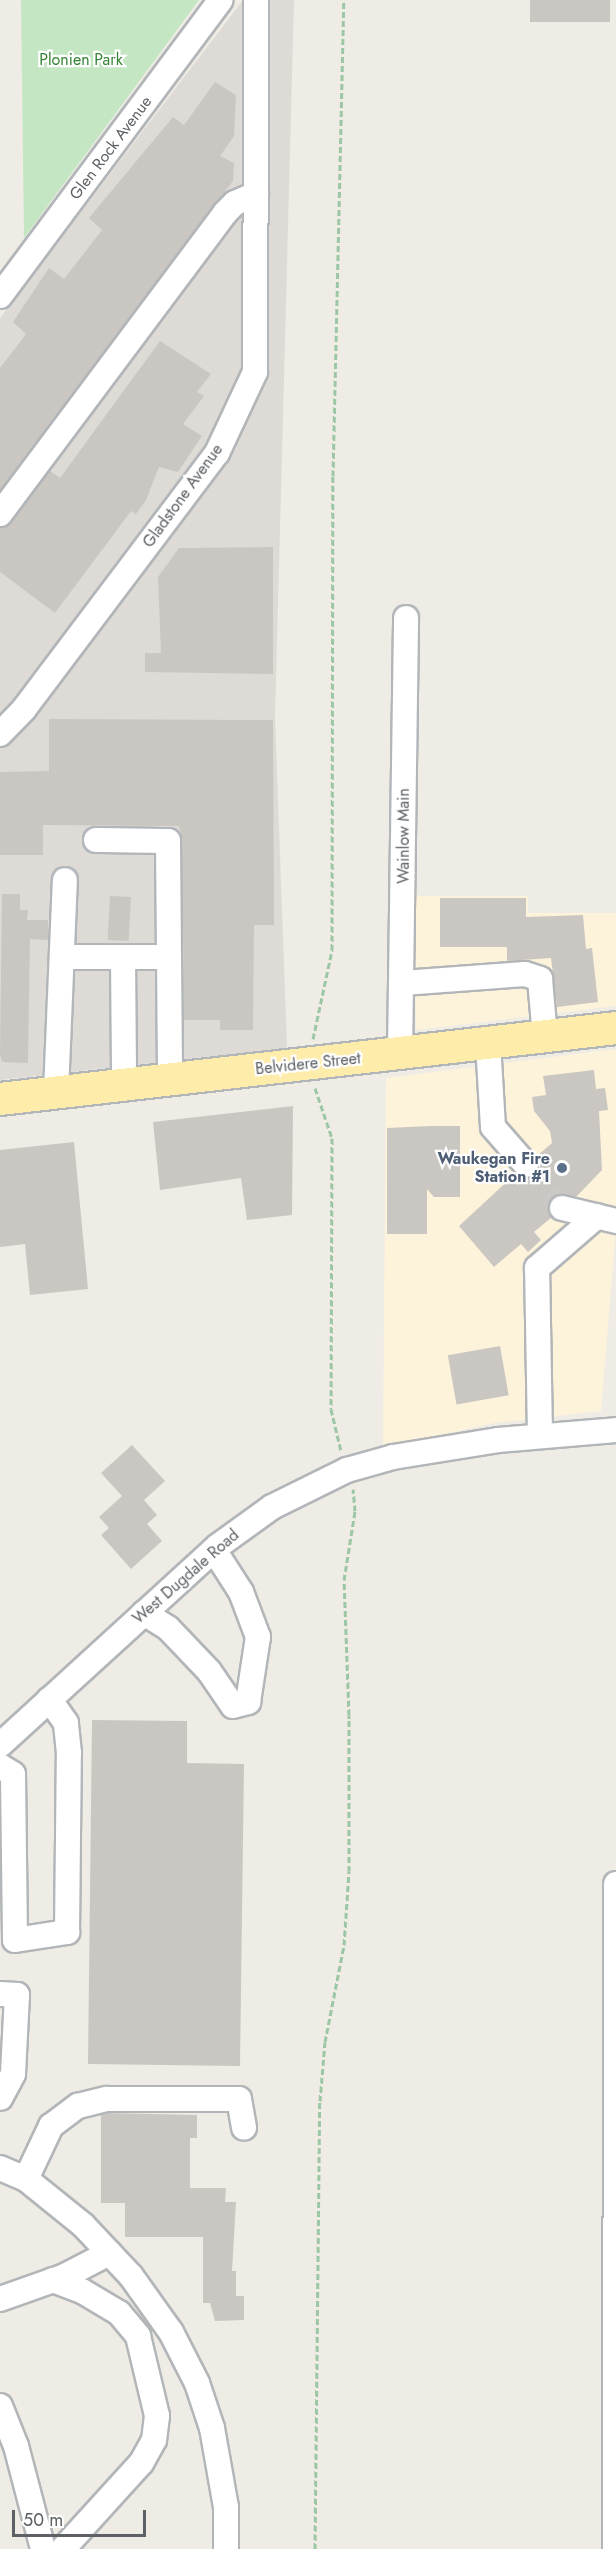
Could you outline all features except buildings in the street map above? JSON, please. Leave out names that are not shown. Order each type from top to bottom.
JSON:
[{"type":"main road","name":"Belvidere Street","points":[[0,1099],[616,1028]]},
{"type":"street","name":"Glen Rock Avenue","points":[[0,296],[221,0]]},
{"type":"street","name":"Gladstone Avenue","points":[[0,734],[24,709],[217,453],[241,408],[255,372],[256,0]]},
{"type":"street","points":[[0,514],[225,213],[235,203],[255,194]]},
{"type":"street","name":"Wainlow Main","points":[[400,1053],[403,983],[406,618]]},
{"type":"street","points":[[96,840],[168,841],[170,1079]]},
{"type":"street","points":[[56,1092],[65,880]]},
{"type":"street","points":[[62,957],[169,957]]},
{"type":"street","points":[[123,957],[124,1084]]},
{"type":"street","points":[[403,983],[525,974],[540,979],[545,1037]]},
{"type":"street","points":[[488,1043],[493,1127],[526,1165]]},
{"type":"street","points":[[562,1208],[606,1219]]},
{"type":"street","points":[[540,1436],[537,1268],[606,1219]]},
{"type":"street","name":"West Dugdale Road","points":[[0,1746],[214,1550],[272,1507],[347,1470],[439,1449],[540,1436],[616,1430]]},
{"type":"street","points":[[144,1612],[168,1628],[209,1671],[233,1706],[248,1702],[258,1637],[241,1592],[214,1550]]},
{"type":"street","points":[[0,1766],[13,1774],[15,1940],[67,1932],[69,1753],[66,1723],[49,1699]]},
{"type":"street","points":[[615,2549],[616,1884]]},
{"type":"street","points":[[0,1995],[17,1995],[14,2074],[0,2098]]},
{"type":"street","points":[[26,2179],[51,2127],[78,2106],[107,2099],[239,2099],[244,2128]]},
{"type":"street","points":[[0,2168],[26,2179],[83,2225],[109,2253],[171,2332],[197,2383],[212,2428],[226,2507],[226,2549]]},
{"type":"street","points":[[0,2299],[53,2280],[109,2253]]},
{"type":"street","points":[[53,2280],[82,2291],[119,2313],[138,2336],[157,2416],[154,2440],[141,2463],[63,2549]]},
{"type":"street","points":[[0,2406],[16,2446],[43,2549]]},
{"type":"path","points":[[313,1041],[332,950],[333,476],[344,0]]},
{"type":"path","points":[[315,1090],[327,1116],[332,1138],[331,1409],[344,1460]]},
{"type":"path","points":[[315,2549],[320,2101],[325,2042],[344,1945],[349,1871],[350,1715],[344,1580],[354,1511],[351,1481]]},
{"type":"shaded area","points":[[243,0],[294,0],[275,718],[287,1048],[0,1080],[0,318]]},
{"type":"shaded area","points":[[413,896],[528,896],[528,913],[616,913],[616,1006],[416,1030]]},
{"type":"shaded area","points":[[616,1049],[616,1228],[601,1411],[494,1423],[383,1448],[386,1078]]},
{"type":"green space","name":"Plonien Park","points":[[21,0],[199,0],[24,238]]},
{"type":"tunnel","points":[[526,1165],[562,1208]]},
{"type":"place","name":"Waukegan Fire Station #1","points":[[562,1168]]}]
